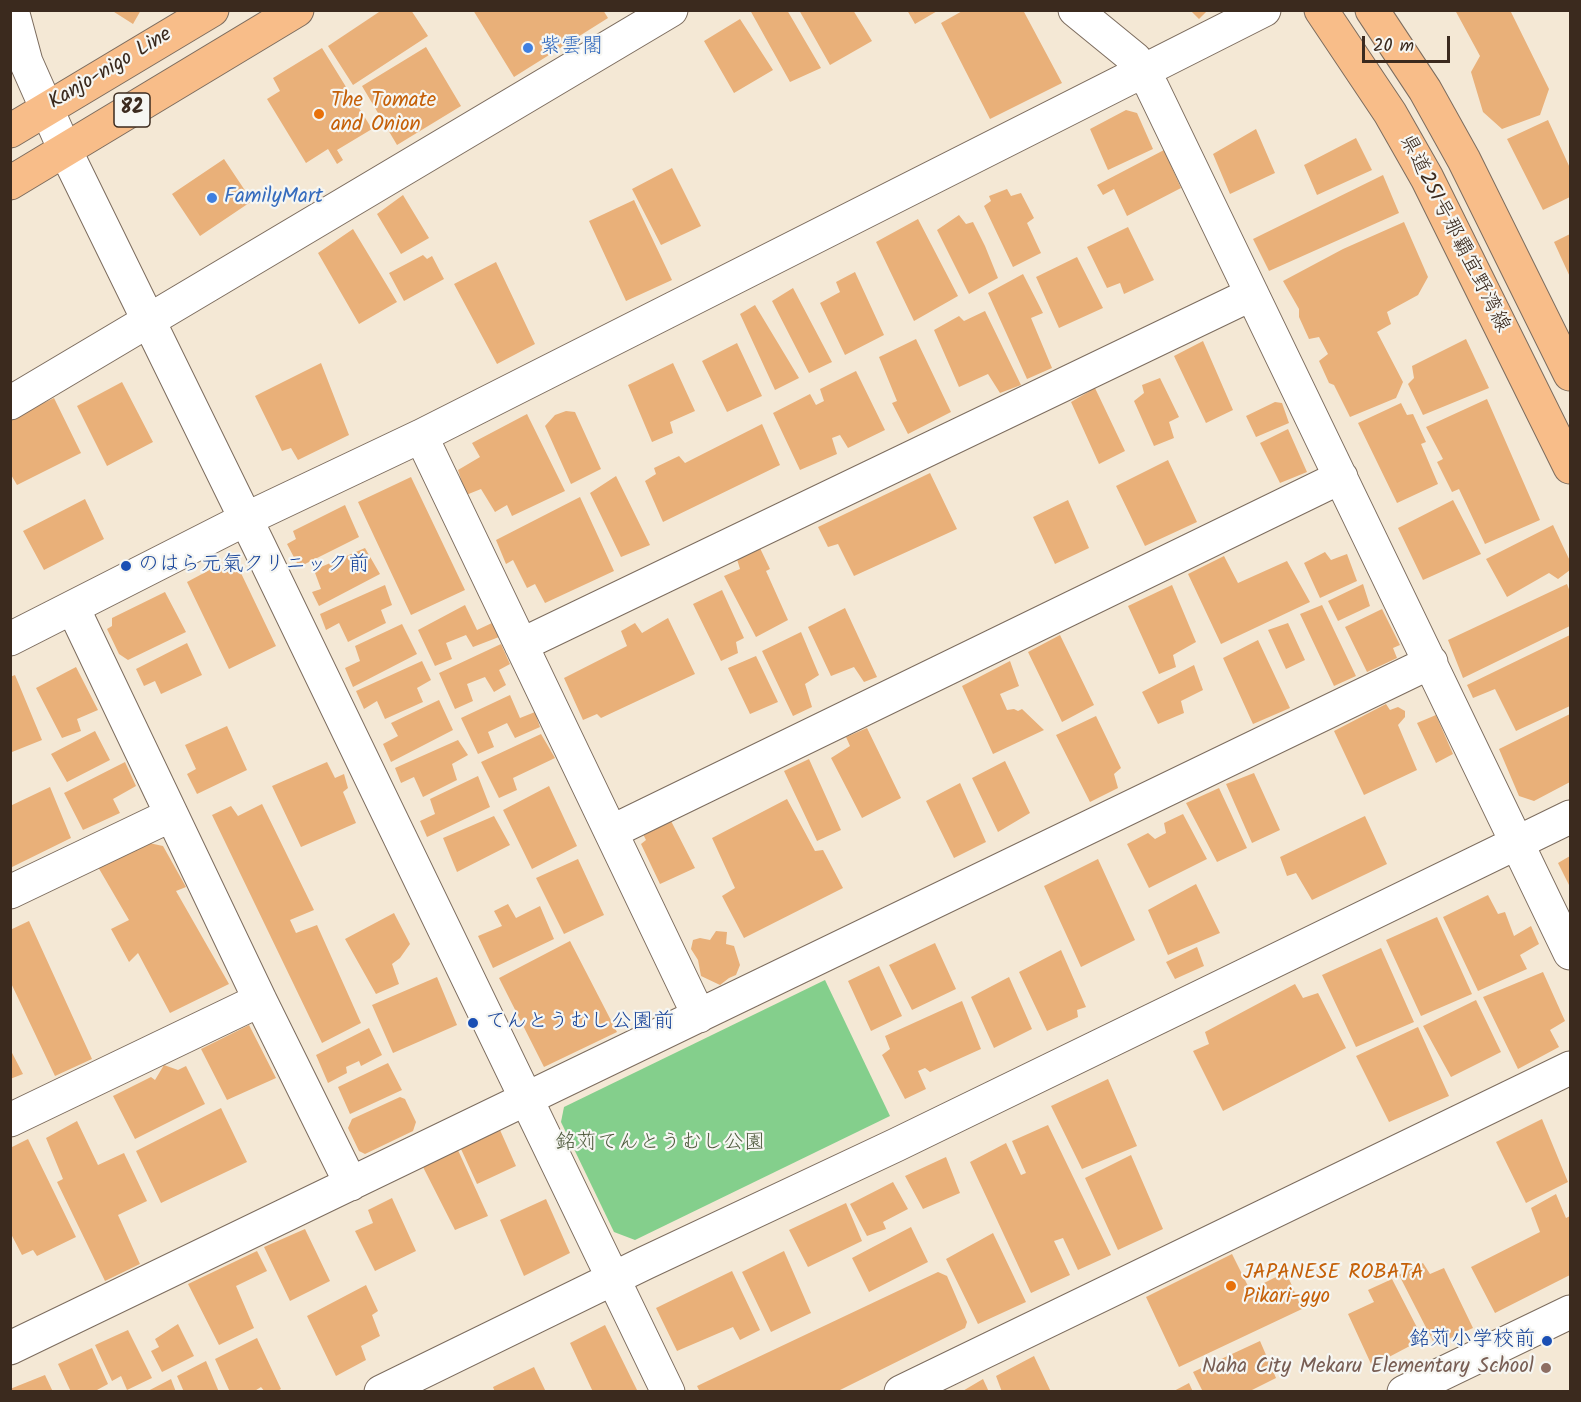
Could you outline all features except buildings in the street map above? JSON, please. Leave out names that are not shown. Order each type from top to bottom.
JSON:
[{"type":"main road","name":"Kanjo-nigo Line","points":[[10,131],[212,10]]},
{"type":"main road","name":"82","points":[[10,183],[297,10]]},
{"type":"main road","name":"県道251号那覇宜野湾線","points":[[1321,10],[1390,113],[1426,178],[1570,467]]},
{"type":"main road","name":"県道251号那覇宜野湾線","points":[[1372,10],[1425,90],[1464,160],[1570,374]]},
{"type":"street","points":[[12,10],[26,62],[65,150],[668,1392]]},
{"type":"street","points":[[10,403],[671,10]]},
{"type":"street","points":[[1075,10],[1135,59],[1143,70],[1570,953]]},
{"type":"street","points":[[10,639],[246,519],[421,436],[1264,10]]},
{"type":"street","points":[[521,645],[1252,294]]},
{"type":"street","points":[[421,436],[699,1016]]},
{"type":"street","points":[[611,832],[1341,477]]},
{"type":"street","points":[[73,608],[260,1000],[351,1184]]},
{"type":"street","points":[[10,1348],[1431,662]]},
{"type":"street","points":[[10,892],[171,815]]},
{"type":"street","points":[[381,1392],[896,1145],[1570,817]]},
{"type":"street","points":[[10,1120],[260,1000]]},
{"type":"street","points":[[901,1392],[1570,1068]]},
{"type":"street","points":[[1404,1392],[1570,1312]]},
{"type":"green space","name":"銘苅てんとうむし公園","points":[[825,980],[890,1116],[635,1240],[614,1232],[561,1122],[564,1107]]},
{"type":"place","name":"紫雲閣","points":[[528,48]]},
{"type":"place","name":"The Tomate and Onion","points":[[319,114]]},
{"type":"place","name":"FamilyMart","points":[[212,198]]},
{"type":"place","name":"のはら元氣クリニック前","points":[[126,566]]},
{"type":"place","name":"てんとうむし公園前","points":[[473,1023]]},
{"type":"place","name":"JAPANESE ROBATA Pikari-gyo","points":[[1231,1286]]},
{"type":"place","name":"銘苅小学校前","points":[[1547,1341]]},
{"type":"place","name":"Naha City Mekaru Elementary School","points":[[1546,1368]]}]
